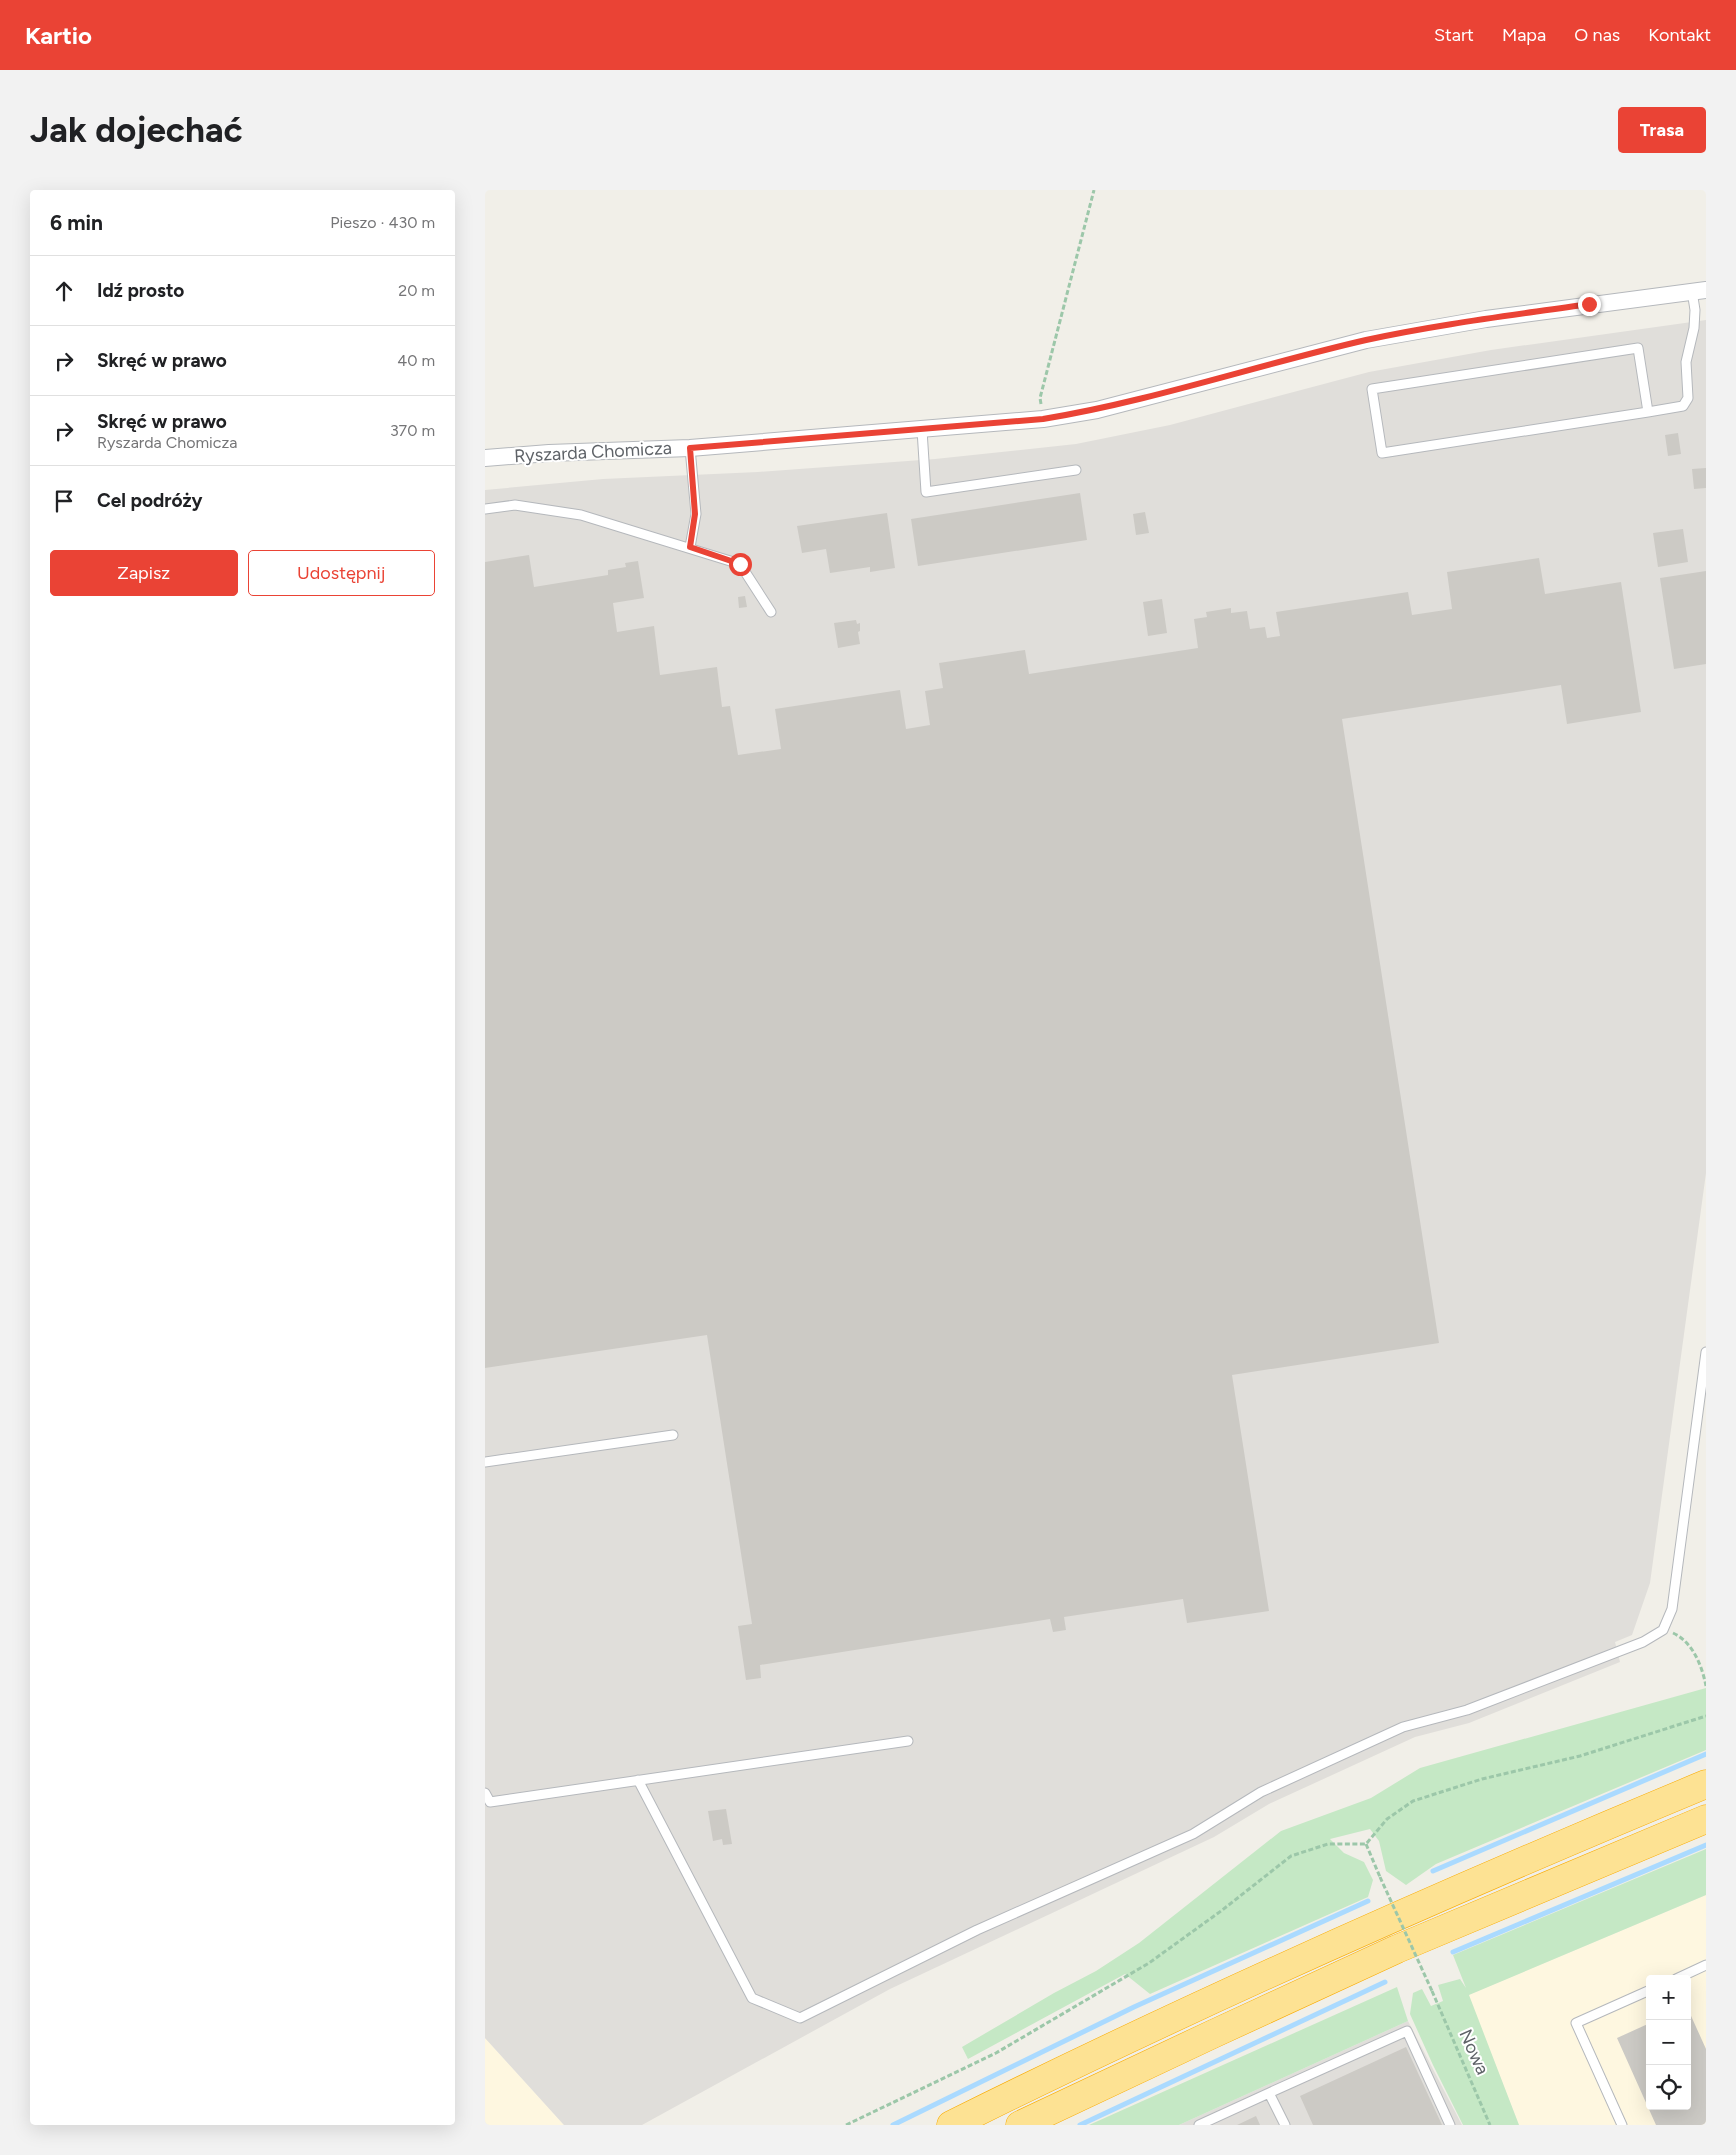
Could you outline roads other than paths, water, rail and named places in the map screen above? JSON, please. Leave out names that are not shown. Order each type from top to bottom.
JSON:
[{"type":"highway","points":[[951,2125],[1209,2001],[1375,1926],[1706,1784]]},
{"type":"highway","points":[[1020,2125],[1397,1949],[1706,1818]]},
{"type":"street","name":"Ryszarda Chomicza","points":[[485,458],[549,453],[690,448],[1043,419],[1097,410],[1366,340],[1486,319],[1699,290]]},
{"type":"lane","points":[[1648,412],[1638,348],[1372,389],[1382,453],[1648,412],[1683,406],[1688,398],[1686,362],[1694,328],[1699,290]]},
{"type":"lane","points":[[921,430],[925,492],[1076,470]]},
{"type":"lane","points":[[690,448],[695,514],[690,547]]},
{"type":"lane","points":[[485,509],[515,505],[581,515],[690,547],[740,564],[771,612]]},
{"type":"lane","points":[[638,1780],[752,1998],[800,2018],[977,1930],[1193,1834],[1261,1792],[1403,1727],[1467,1710],[1643,1642],[1663,1630],[1672,1609],[1706,1352]]},
{"type":"lane","points":[[485,1462],[673,1434]]},
{"type":"lane","points":[[485,1793],[490,1802],[908,1741]]},
{"type":"lane","points":[[1685,1975],[1706,1965]]},
{"type":"lane","points":[[1622,2125],[1575,2023],[1646,1992]]},
{"type":"lane","points":[[1199,2125],[1407,2031],[1450,2125]]},
{"type":"lane","points":[[1269,2093],[1285,2125]]},
{"type":"waterway","points":[[1433,1871],[1706,1754]]},
{"type":"waterway","points":[[1453,1952],[1706,1845]]},
{"type":"waterway","points":[[893,2125],[1134,2007],[1368,1901]]},
{"type":"waterway","points":[[1080,2125],[1385,1982]]}]
